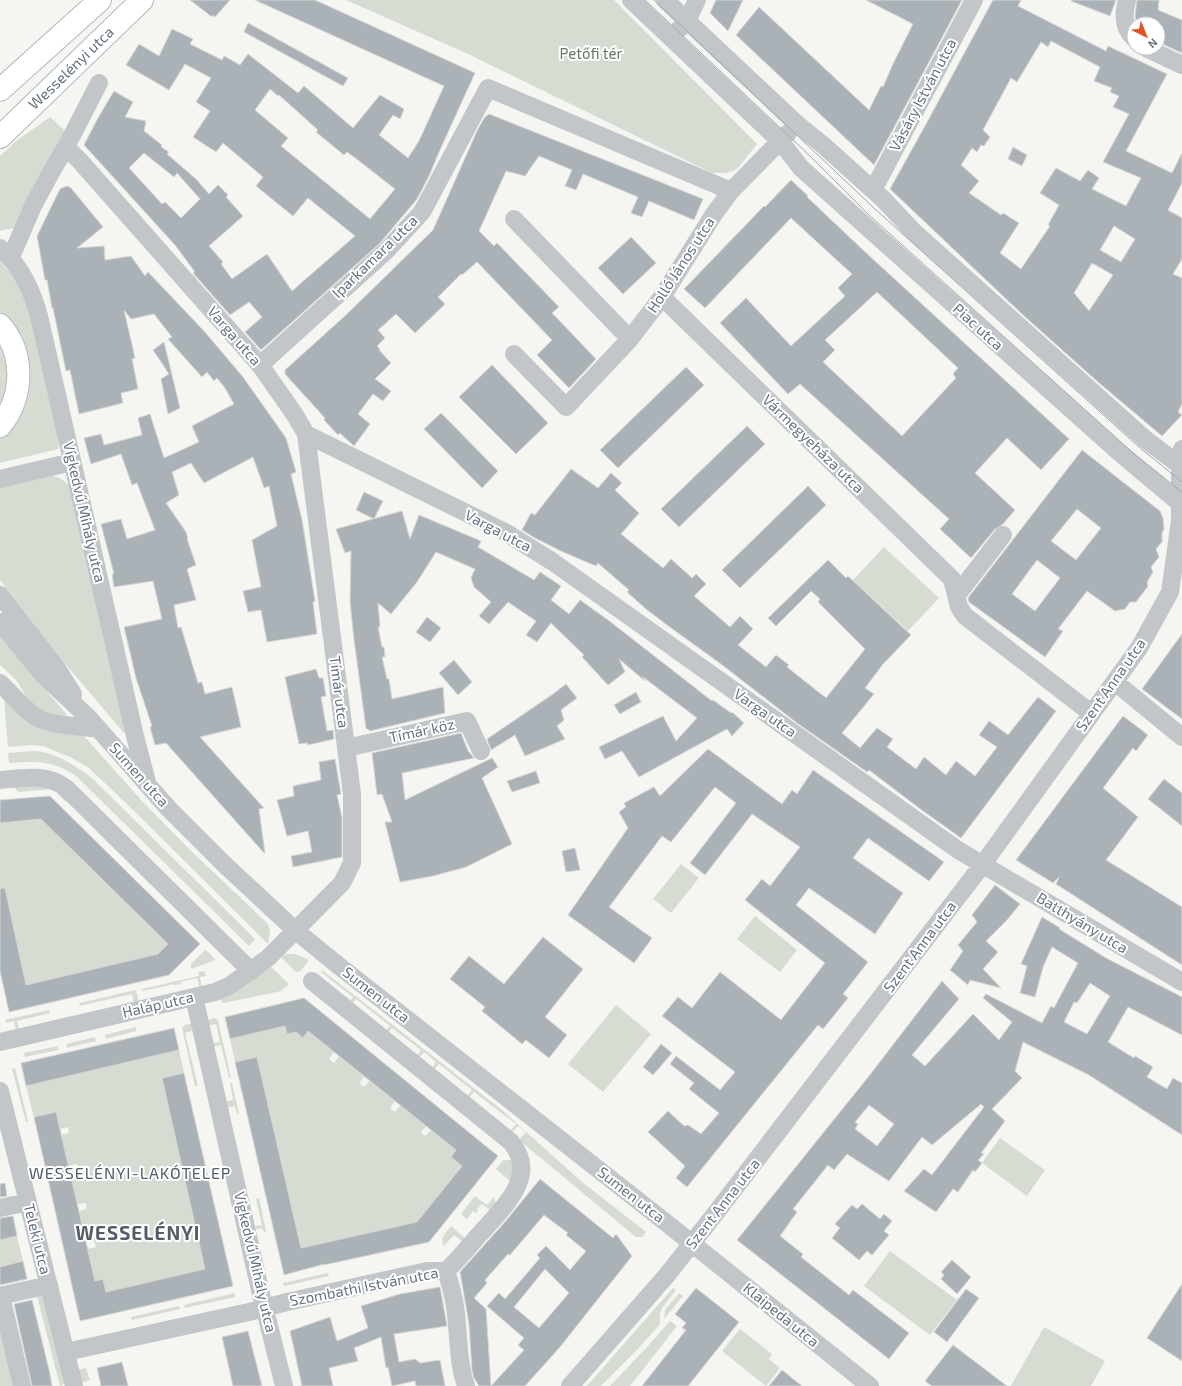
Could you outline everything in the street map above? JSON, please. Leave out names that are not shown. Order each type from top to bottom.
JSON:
[{"type":"main road","points":[[0,90],[100,0]]},
{"type":"main road","name":"Wesselényi utca","points":[[0,136],[142,0]]},
{"type":"main road","points":[[0,325],[6,332],[13,346],[18,363],[19,374],[17,395],[0,426]]},
{"type":"street","points":[[631,0],[780,142]]},
{"type":"street","points":[[665,0],[797,124]]},
{"type":"street","points":[[671,37],[687,21],[697,0]]},
{"type":"street","name":"Vásáry István utca","points":[[873,190],[974,0]]},
{"type":"street","points":[[1126,25],[1124,21],[1127,0]]},
{"type":"street","points":[[1163,56],[1182,65]]},
{"type":"street","points":[[5,252],[66,147],[99,83]]},
{"type":"street","name":"Iparkamara utca","points":[[260,365],[387,250],[422,212],[488,88],[731,192]]},
{"type":"street","name":"Piac utca","points":[[797,124],[873,190],[925,242],[1145,439],[1165,454],[1181,460]]},
{"type":"street","name":"Holló János utca","points":[[514,354],[566,407],[630,340],[662,297],[714,214],[731,192],[797,124]]},
{"type":"street","name":"Piac utca","points":[[780,142],[801,168],[1127,459],[1181,504]]},
{"type":"street","name":"Varga utca","points":[[66,147],[260,365],[295,415],[306,434],[505,532],[553,562],[958,850],[983,864]]},
{"type":"street","points":[[514,219],[630,340]]},
{"type":"street","name":"Vígkedvű Mihály utca","points":[[5,252],[27,282],[34,299],[135,736],[148,786]]},
{"type":"street","name":"Vármegyeháza utca","points":[[662,297],[954,587],[959,607],[965,616],[1091,713]]},
{"type":"street","name":"Tímár utca","points":[[296,931],[342,883],[352,863],[352,794],[306,434]]},
{"type":"street","points":[[1127,459],[1149,461],[1165,454],[1182,438]]},
{"type":"street","name":"Szent Anna utca","points":[[570,1386],[667,1275],[692,1243],[983,864],[1091,713],[1140,648],[1170,592],[1180,521],[1181,460]]},
{"type":"street","points":[[0,479],[72,462]]},
{"type":"street","points":[[954,587],[1003,535]]},
{"type":"street","points":[[1170,592],[1182,576]]},
{"type":"street","name":"Sumen utca","points":[[0,595],[56,667],[93,723]]},
{"type":"street","name":"Sumen utca","points":[[0,622],[44,676],[93,723],[148,786],[224,864],[296,931],[692,1243]]},
{"type":"street","points":[[1115,682],[1182,737]]},
{"type":"street","points":[[0,683],[41,720],[54,724],[93,723]]},
{"type":"street","name":"Tímár köz","points":[[346,748],[467,722],[481,751]]},
{"type":"street","points":[[0,780],[41,778],[55,781],[66,788],[251,971]]},
{"type":"street","name":"Batthyány utca","points":[[983,864],[1182,982]]},
{"type":"street","name":"Haláp utca","points":[[0,1042],[194,998],[225,989],[234,984],[268,958],[296,931]]},
{"type":"street","name":"Szombathi István utca","points":[[66,1352],[427,1271],[446,1271],[491,1222],[513,1194],[521,1176],[522,1162],[514,1146],[507,1138],[312,981]]},
{"type":"street","name":"Vígkedvű Mihály utca","points":[[194,998],[284,1386]]},
{"type":"street","name":"Teleki utca","points":[[0,1095],[74,1386]]},
{"type":"street","points":[[0,1208],[28,1202]]},
{"type":"street","name":"Klaipeda utca","points":[[692,1243],[870,1386]]},
{"type":"street","points":[[446,1271],[456,1314],[459,1358],[466,1386]]},
{"type":"street","points":[[22,1386],[0,1296],[49,1285]]},
{"type":"green space","name":"Petőfi tér","points":[[346,0],[614,0],[757,144],[737,169],[727,173],[712,173],[468,54]]},
{"type":"green space","points":[[50,117],[65,131],[14,228],[0,231],[0,156],[16,141]]},
{"type":"green space","points":[[0,261],[18,282],[28,304],[59,441],[58,449],[0,463],[0,435],[17,412],[0,315]]},
{"type":"green space","points":[[0,335],[12,367],[0,415]]},
{"type":"green space","points":[[49,475],[61,479],[70,487],[126,732],[124,733],[62,660],[0,580],[0,486]]},
{"type":"green space","points":[[884,547],[939,598],[908,631],[853,580]]},
{"type":"green space","points":[[0,635],[66,714],[66,716],[48,716],[29,702],[17,681],[0,665]]},
{"type":"green space","points":[[4,697],[83,735],[142,801],[190,850],[267,923],[270,930],[268,944],[89,768],[70,757],[43,746],[31,745],[8,747]]},
{"type":"green space","points":[[33,751],[57,756],[72,764],[93,779],[255,939],[249,946],[76,776],[51,764],[36,762],[9,763],[8,753]]},
{"type":"green space","points":[[36,785],[54,789],[68,799],[66,802],[53,789],[18,792],[15,786]]},
{"type":"green space","points":[[41,819],[168,944],[158,954],[26,985],[0,897],[0,823]]},
{"type":"green space","points":[[681,864],[699,878],[671,913],[653,899]]},
{"type":"green space","points":[[755,916],[797,950],[780,972],[737,939]]},
{"type":"green space","points":[[206,950],[215,959],[191,969],[191,964]]},
{"type":"green space","points":[[287,954],[295,954],[309,960],[301,971],[296,972],[281,957]]},
{"type":"green space","points":[[270,966],[288,983],[288,985],[281,991],[224,1003],[221,1002],[220,997]]},
{"type":"green space","points":[[322,970],[502,1110],[582,1182],[646,1232],[643,1237],[636,1237],[519,1140],[526,1132],[518,1126],[511,1134],[509,1132],[516,1124],[474,1092],[468,1099],[466,1098],[472,1090],[439,1064],[433,1071],[431,1069],[436,1062],[424,1052],[418,1059],[416,1058],[421,1050],[392,1028],[387,1034],[384,1032],[390,1026],[356,999],[351,1005],[348,1004],[353,997],[321,972]]},
{"type":"green space","points":[[204,971],[206,976],[200,977],[202,989],[200,989],[197,978],[180,982],[181,984],[174,984],[143,991],[142,989],[199,976],[198,972]]},
{"type":"green space","points":[[136,990],[139,1003],[134,1004],[132,994],[79,1006],[80,1003]]},
{"type":"green space","points":[[616,1005],[651,1034],[603,1092],[568,1064]]},
{"type":"green space","points":[[49,1010],[50,1013],[17,1021],[19,1030],[16,1031],[14,1021],[6,1023],[5,1020]]},
{"type":"green space","points":[[215,1018],[218,1020],[231,1078],[229,1078],[221,1045],[212,1047],[211,1044],[220,1042],[216,1024],[207,1026],[206,1020]]},
{"type":"green space","points":[[193,1023],[195,1030],[185,1033],[198,1086],[195,1086],[182,1028],[185,1025]]},
{"type":"green space","points":[[291,1024],[303,1038],[308,1031],[334,1052],[329,1059],[334,1063],[339,1056],[364,1077],[359,1083],[364,1087],[369,1081],[395,1101],[390,1108],[395,1112],[400,1105],[426,1126],[421,1132],[425,1136],[431,1130],[456,1150],[451,1157],[456,1161],[467,1159],[417,1222],[320,1244],[324,1265],[306,1269],[257,1057],[235,1062],[230,1039],[285,1026],[287,1034],[293,1033]]},
{"type":"green space","points":[[136,1027],[136,1031],[106,1039],[105,1035]]},
{"type":"green space","points":[[95,1037],[96,1041],[67,1048],[66,1044]]},
{"type":"green space","points":[[58,1046],[58,1050],[25,1057],[24,1053]]},
{"type":"green space","points":[[179,1050],[184,1073],[162,1078],[211,1291],[194,1295],[98,1294],[103,1279],[95,1281],[87,1249],[96,1247],[94,1241],[86,1242],[79,1211],[87,1209],[86,1203],[77,1204],[70,1172],[78,1170],[77,1164],[68,1166],[61,1135],[69,1133],[68,1127],[60,1129],[56,1112],[34,1117],[26,1086]]},
{"type":"green space","points":[[15,1068],[28,1121],[26,1122],[12,1069]]},
{"type":"green space","points":[[230,1083],[232,1083],[239,1114],[237,1114],[235,1106],[225,1108],[224,1102],[233,1100]]},
{"type":"green space","points":[[1000,1138],[1045,1170],[1027,1196],[982,1163]]},
{"type":"green space","points":[[503,1160],[516,1160],[512,1183],[496,1169]]},
{"type":"green space","points":[[475,1196],[487,1205],[494,1197],[496,1204],[492,1212],[482,1204],[477,1209],[478,1211],[476,1213],[473,1211],[467,1219],[461,1214]]},
{"type":"green space","points":[[259,1198],[266,1231],[264,1232],[262,1228],[253,1230],[252,1227],[262,1225],[256,1199]]},
{"type":"green space","points":[[451,1226],[467,1240],[464,1243],[454,1235],[444,1246],[442,1240],[445,1233]]},
{"type":"green space","points":[[17,1236],[23,1261],[0,1267],[0,1240]]},
{"type":"green space","points":[[890,1251],[957,1300],[930,1335],[864,1286]]},
{"type":"green space","points":[[328,1273],[329,1276],[284,1286],[283,1283]]},
{"type":"green space","points":[[673,1288],[676,1290],[662,1308],[660,1314],[660,1324],[637,1350],[601,1386],[587,1386]]},
{"type":"green space","points":[[36,1292],[42,1294],[65,1381],[62,1386],[60,1386]]},
{"type":"green space","points":[[235,1293],[235,1297],[185,1308],[184,1305]]},
{"type":"green space","points":[[679,1293],[683,1296],[664,1319],[665,1310]]},
{"type":"green space","points":[[179,1306],[180,1309],[132,1320],[131,1317]]},
{"type":"green space","points":[[0,1320],[15,1386],[0,1386]]},
{"type":"green space","points":[[670,1321],[677,1326],[630,1386],[610,1386],[647,1347]]},
{"type":"green space","points":[[1044,1327],[1105,1361],[1091,1386],[1011,1386]]},
{"type":"green space","points":[[740,1329],[772,1354],[769,1359],[780,1368],[766,1386],[722,1351]]},
{"type":"green space","points":[[86,1368],[90,1380],[80,1383],[77,1370]]},
{"type":"building","points":[[190,0],[230,0],[215,17],[213,15],[212,17]]},
{"type":"building","points":[[255,0],[315,0],[475,73],[429,176],[417,199],[380,243],[261,350],[245,332],[262,317],[249,302],[230,315],[193,273],[195,272],[175,245],[84,145],[114,91],[133,102],[125,117],[146,121],[144,131],[162,145],[161,147],[169,152],[167,154],[196,179],[209,194],[218,185],[228,195],[226,197],[243,216],[209,246],[223,262],[221,264],[232,279],[267,254],[292,291],[355,236],[308,198],[293,216],[256,186],[263,177],[223,143],[216,152],[193,137],[210,111],[196,102],[211,78],[185,64],[169,90],[126,65],[139,44],[159,56],[172,29],[193,39],[190,44],[222,60],[224,56],[240,65],[248,54],[298,93],[304,86],[353,128],[380,95],[404,109],[400,119],[393,115],[379,135],[408,158],[419,141],[444,86]],"holes":[[[270,89],[278,96],[279,95],[318,130],[316,132],[344,155],[347,152],[395,189],[370,219],[281,146],[288,138],[255,110]],[[144,153],[174,177],[177,173],[200,199],[181,218],[165,202],[162,204],[129,168]]]},
{"type":"building","points":[[716,0],[743,0],[728,31],[710,13]]},
{"type":"building","points":[[866,0],[962,0],[874,165],[736,35],[759,7],[869,110],[881,86],[883,87],[913,24]]},
{"type":"building","points":[[993,0],[1021,0],[1018,6],[1106,51],[1108,46],[1126,55],[1126,56],[1129,56],[1167,74],[1126,151],[1172,173],[1182,153],[1182,183],[1168,210],[1182,218],[1182,259],[1173,274],[1182,278],[1182,404],[1178,412],[1182,415],[1162,436],[1098,382],[1022,314],[890,189]],"holes":[[[1051,41],[1100,67],[1094,81],[1112,88],[1110,92],[1119,96],[1113,107],[1129,114],[1103,162],[1141,178],[1126,206],[1092,189],[1099,178],[1088,170],[1080,181],[1056,168],[1040,193],[1059,205],[1048,225],[1050,226],[1021,269],[1000,253],[1019,223],[1003,213],[1001,215],[969,193],[979,181],[961,165],[972,148],[977,152],[981,145],[984,146],[990,137],[983,130],[1011,78],[1017,82],[1041,42],[1048,47]],[[1114,226],[1135,239],[1121,262],[1100,250]],[[1092,263],[1113,275],[1089,311],[1074,293]]]},
{"type":"building","points":[[1116,0],[1110,16],[1071,1]]},
{"type":"building","points":[[1137,0],[1159,0],[1158,10],[1182,20],[1182,53],[1166,46],[1166,16],[1135,16]]},
{"type":"building","points":[[248,23],[348,78],[343,86],[244,32]]},
{"type":"building","points":[[489,114],[703,199],[694,220],[649,201],[642,217],[631,213],[638,197],[583,174],[576,190],[565,186],[572,170],[539,156],[525,176],[506,171],[479,231],[494,246],[497,243],[559,307],[552,313],[596,359],[569,388],[537,355],[552,340],[477,262],[462,275],[461,274],[438,297],[445,304],[415,333],[396,314],[378,330],[385,338],[377,346],[391,363],[375,379],[391,391],[383,401],[373,394],[358,414],[370,424],[354,446],[340,433],[338,435],[324,420],[325,418],[285,374],[285,370],[346,315],[433,230],[478,129],[485,117]]},
{"type":"building","points":[[1013,147],[1027,155],[1022,166],[1008,159]]},
{"type":"building","points":[[791,180],[863,250],[1069,439],[1041,470],[1007,438],[975,473],[1015,510],[1002,525],[995,529],[971,558],[940,529],[949,519],[800,384],[788,394],[720,323],[746,298],[791,346],[845,296],[838,288],[852,274],[791,218],[705,308],[684,289],[764,206],[765,207]],"holes":[[[877,292],[958,368],[953,374],[956,378],[902,436],[823,362],[835,350],[825,340]]]},
{"type":"building","points":[[67,186],[71,188],[103,227],[77,248],[104,246],[105,260],[131,256],[145,276],[148,272],[204,331],[243,377],[286,438],[296,472],[291,474],[302,520],[315,601],[313,602],[317,634],[267,642],[261,610],[248,612],[243,591],[261,587],[252,540],[277,526],[269,486],[264,488],[253,457],[204,483],[191,463],[172,472],[179,495],[166,503],[186,532],[196,565],[187,569],[196,600],[174,605],[178,628],[181,627],[198,683],[202,682],[205,694],[232,687],[241,727],[200,737],[264,808],[259,809],[265,854],[166,743],[155,745],[150,727],[152,726],[136,678],[124,627],[162,619],[153,581],[114,587],[112,574],[114,574],[101,524],[121,519],[127,539],[155,530],[137,483],[132,485],[121,454],[91,464],[84,438],[101,434],[104,445],[142,435],[138,418],[150,414],[164,458],[199,442],[192,426],[234,404],[225,388],[217,378],[214,381],[207,372],[202,377],[168,339],[172,337],[154,314],[131,319],[124,310],[135,358],[132,359],[138,389],[121,393],[123,403],[79,414],[70,370],[66,371],[47,280],[45,280],[37,236],[60,189]]},
{"type":"building","points":[[631,237],[656,263],[623,294],[598,268]]},
{"type":"building","points":[[164,342],[180,408],[168,414],[161,379],[169,374],[153,350]]},
{"type":"building","points":[[492,365],[548,423],[516,454],[459,397]]},
{"type":"building","points":[[686,367],[704,385],[618,468],[600,450]]},
{"type":"building","points":[[441,413],[498,471],[482,488],[424,429]]},
{"type":"building","points":[[747,426],[765,444],[679,527],[661,509]]},
{"type":"building","points":[[1082,450],[1160,511],[1163,518],[1164,529],[1162,533],[1162,542],[1156,549],[1159,557],[1151,567],[1153,572],[1147,582],[1148,586],[1136,602],[1130,602],[1125,609],[1115,611],[1087,591],[1058,629],[1063,631],[1045,657],[969,602],[968,598]],"holes":[[[1077,509],[1101,528],[1076,560],[1051,541]],[[1037,560],[1060,578],[1035,611],[1012,594]]]},
{"type":"building","points":[[571,469],[598,488],[611,473],[622,483],[615,490],[639,513],[621,534],[663,568],[671,559],[692,578],[696,574],[706,584],[694,596],[730,627],[740,616],[753,629],[738,645],[766,667],[776,655],[789,665],[787,667],[826,698],[865,649],[818,602],[820,599],[811,591],[776,626],[768,618],[828,560],[846,578],[848,576],[911,635],[883,664],[865,688],[874,694],[842,733],[860,748],[877,728],[893,739],[887,747],[916,769],[924,757],[946,775],[956,761],[975,776],[997,747],[979,735],[989,721],[1008,735],[1038,697],[1056,711],[961,838],[869,770],[867,772],[797,723],[721,664],[667,625],[627,592],[629,590],[598,563],[596,566],[563,552],[522,530],[531,513],[535,515]]},
{"type":"building","points":[[808,486],[826,505],[740,588],[722,570]]},
{"type":"building","points":[[364,492],[383,501],[374,519],[356,510]]},
{"type":"building","points":[[402,511],[410,539],[419,515],[481,541],[478,547],[534,580],[540,572],[561,586],[551,600],[569,614],[580,600],[712,701],[713,700],[731,713],[732,712],[744,723],[732,736],[727,729],[639,777],[622,751],[605,759],[599,747],[663,716],[676,741],[697,718],[643,677],[645,681],[619,659],[625,672],[608,685],[582,657],[584,655],[551,623],[537,642],[526,635],[536,621],[508,602],[489,624],[479,616],[491,602],[474,587],[471,578],[475,569],[436,552],[417,582],[391,614],[378,603],[380,627],[378,627],[382,647],[384,647],[385,657],[382,657],[387,679],[389,679],[392,699],[443,687],[445,713],[370,731],[366,728],[354,640],[350,602],[351,551],[345,553],[336,529]]},
{"type":"building","points":[[427,617],[441,628],[430,642],[416,632]]},
{"type":"building","points":[[1182,634],[1182,719],[1142,689]]},
{"type":"building","points":[[454,660],[472,682],[458,695],[439,673]]},
{"type":"building","points":[[316,669],[319,678],[323,678],[326,696],[321,697],[327,731],[333,730],[334,739],[308,745],[307,743],[299,744],[285,677]]},
{"type":"building","points":[[566,684],[577,698],[561,710],[564,720],[557,726],[565,739],[525,756],[515,735],[491,750],[487,739]]},
{"type":"building","points":[[636,692],[641,702],[620,714],[614,705]]},
{"type":"building","points":[[1123,716],[1148,735],[1136,751],[1133,748],[1103,788],[1138,817],[1106,860],[1182,907],[1182,965],[1056,884],[1059,877],[1053,883],[1016,860]]},
{"type":"building","points":[[461,733],[468,751],[474,758],[402,773],[405,800],[492,758],[498,767],[482,778],[512,844],[466,867],[433,876],[400,882],[385,822],[392,822],[382,794],[377,795],[372,753]]},
{"type":"building","points":[[708,749],[782,804],[792,790],[797,794],[813,770],[944,862],[929,881],[868,838],[853,858],[903,893],[875,934],[809,888],[796,905],[868,962],[843,994],[848,998],[823,1029],[818,1025],[687,1187],[676,1178],[685,1166],[648,1132],[668,1111],[684,1126],[688,1125],[701,1134],[719,1113],[689,1089],[694,1083],[670,1064],[676,1056],[720,1090],[735,1072],[662,1016],[678,997],[692,1008],[720,972],[781,1020],[825,963],[745,900],[762,879],[770,886],[800,847],[752,814],[705,875],[690,863],[736,803],[715,787],[671,842],[662,836],[609,907],[652,938],[634,963],[568,915],[628,828],[619,812],[626,807],[624,803],[654,787],[660,796]]},
{"type":"building","points":[[335,759],[341,794],[337,795],[342,818],[342,857],[293,867],[291,856],[312,852],[308,831],[287,836],[277,800],[294,796],[293,786],[321,780],[319,762]]},
{"type":"building","points":[[536,771],[540,783],[512,792],[507,781]]},
{"type":"building","points":[[1164,779],[1182,793],[1182,826],[1148,799]]},
{"type":"building","points":[[50,796],[200,944],[169,975],[9,1012],[0,971],[0,889],[5,888],[26,985],[158,954],[168,944],[41,819],[0,823],[0,800]]},
{"type":"building","points":[[575,848],[580,870],[566,872],[562,851]]},
{"type":"building","points":[[995,885],[1020,904],[1007,920],[986,941],[998,952],[983,969],[1001,988],[970,980],[968,985],[950,970],[963,951],[958,945],[977,922],[972,915]]},
{"type":"building","points":[[1042,917],[1106,958],[1182,997],[1182,1035],[1128,1007],[1108,1042],[1134,1058],[1135,1056],[1153,1067],[1147,1077],[1167,1089],[1173,1078],[1182,1083],[1182,1135],[1089,1075],[1023,1042],[1015,1071],[1022,1078],[992,1109],[1005,1121],[981,1153],[984,1154],[978,1160],[982,1163],[975,1172],[973,1170],[958,1192],[953,1189],[936,1212],[904,1191],[924,1169],[932,1175],[984,1107],[981,1104],[932,1145],[922,1137],[889,1181],[847,1154],[834,1170],[828,1165],[793,1209],[797,1212],[780,1236],[803,1254],[801,1257],[849,1295],[853,1290],[909,1333],[889,1359],[737,1240],[869,1076],[942,981],[959,999],[912,1055],[925,1066],[973,1014],[999,1040],[1012,1022],[983,998],[986,994],[1042,1023],[1051,1006],[1054,1008],[1078,963],[1052,947],[1043,967],[1035,997],[1020,993],[1027,966],[1021,964]],"holes":[[[1090,983],[1110,996],[1087,1034],[1064,1022],[1074,1002],[1077,1003]],[[869,1105],[894,1124],[877,1146],[855,1129],[858,1124],[855,1122]]]},
{"type":"building","points":[[543,937],[583,969],[545,1017],[567,1035],[549,1058],[526,1040],[522,1044],[482,1011],[485,1007],[450,979],[469,956],[504,984]]},
{"type":"building","points":[[304,998],[498,1156],[429,1242],[324,1264],[284,1275],[235,1062],[257,1057],[301,1248],[417,1222],[462,1166],[451,1157],[456,1150],[308,1031],[303,1038],[296,1032],[287,1034],[285,1026],[230,1039],[225,1017]]},
{"type":"building","points":[[174,1028],[179,1050],[26,1086],[21,1063]]},
{"type":"building","points":[[661,1044],[672,1053],[653,1075],[643,1067]]},
{"type":"building","points":[[184,1073],[233,1286],[80,1321],[34,1117],[56,1112],[95,1281],[103,1279],[106,1292],[205,1269],[162,1078]]},
{"type":"building","points":[[540,1179],[613,1238],[616,1234],[632,1256],[560,1347],[525,1386],[491,1386],[479,1386],[474,1378],[472,1370],[469,1324],[460,1272],[505,1222]],"holes":[[[544,1215],[568,1233],[566,1235],[586,1251],[570,1270],[546,1246],[537,1255],[540,1258],[505,1299],[499,1293],[487,1306],[524,1338],[518,1345],[524,1350],[491,1386],[486,1309],[474,1298],[487,1283],[485,1280],[508,1254],[510,1255]],[[545,1269],[569,1293],[539,1328],[514,1307]]]},
{"type":"building","points":[[5,1183],[7,1196],[0,1197],[0,1184]]},
{"type":"building","points":[[862,1204],[880,1219],[884,1214],[892,1221],[884,1231],[889,1235],[872,1255],[867,1251],[859,1260],[832,1238],[840,1228],[835,1224],[852,1205],[857,1209]]},
{"type":"building","points":[[13,1216],[17,1236],[0,1240],[0,1218]]},
{"type":"building","points":[[952,1260],[971,1277],[957,1294],[941,1279],[944,1275],[941,1272]]},
{"type":"building","points":[[23,1261],[27,1279],[0,1285],[0,1267]]},
{"type":"building","points":[[1182,1284],[1182,1361],[1147,1338]]},
{"type":"building","points":[[440,1287],[447,1326],[394,1334],[399,1362],[415,1359],[420,1363],[440,1360],[445,1386],[416,1386],[415,1381],[392,1386],[388,1367],[386,1368],[381,1337],[354,1348],[358,1361],[329,1368],[333,1386],[302,1386],[290,1331],[330,1317],[337,1341],[368,1328],[361,1306],[400,1294]]},
{"type":"building","points":[[696,1288],[739,1322],[688,1386],[642,1386],[686,1330],[682,1328],[686,1323],[675,1314]]},
{"type":"building","points":[[966,1289],[979,1298],[947,1342],[934,1332]]},
{"type":"building","points":[[32,1300],[52,1386],[32,1386],[14,1304]]},
{"type":"building","points":[[248,1331],[262,1386],[233,1386],[222,1337]]},
{"type":"building","points":[[953,1345],[1007,1386],[932,1386],[925,1381]]},
{"type":"building","points":[[122,1362],[128,1386],[101,1386],[97,1368]]},
{"type":"building","points":[[782,1370],[802,1386],[769,1386]]},
{"type":"tram line","points":[[645,0],[811,157],[869,215],[1133,453],[1182,492]]},
{"type":"tram line","points":[[654,0],[875,209],[1139,447],[1182,482]]},
{"type":"district","name":"WESSELÉNYI-LAKÓTELEP","points":[[130,1173]]},
{"type":"district","name":"WESSELÉNYI","points":[[138,1233]]}]
